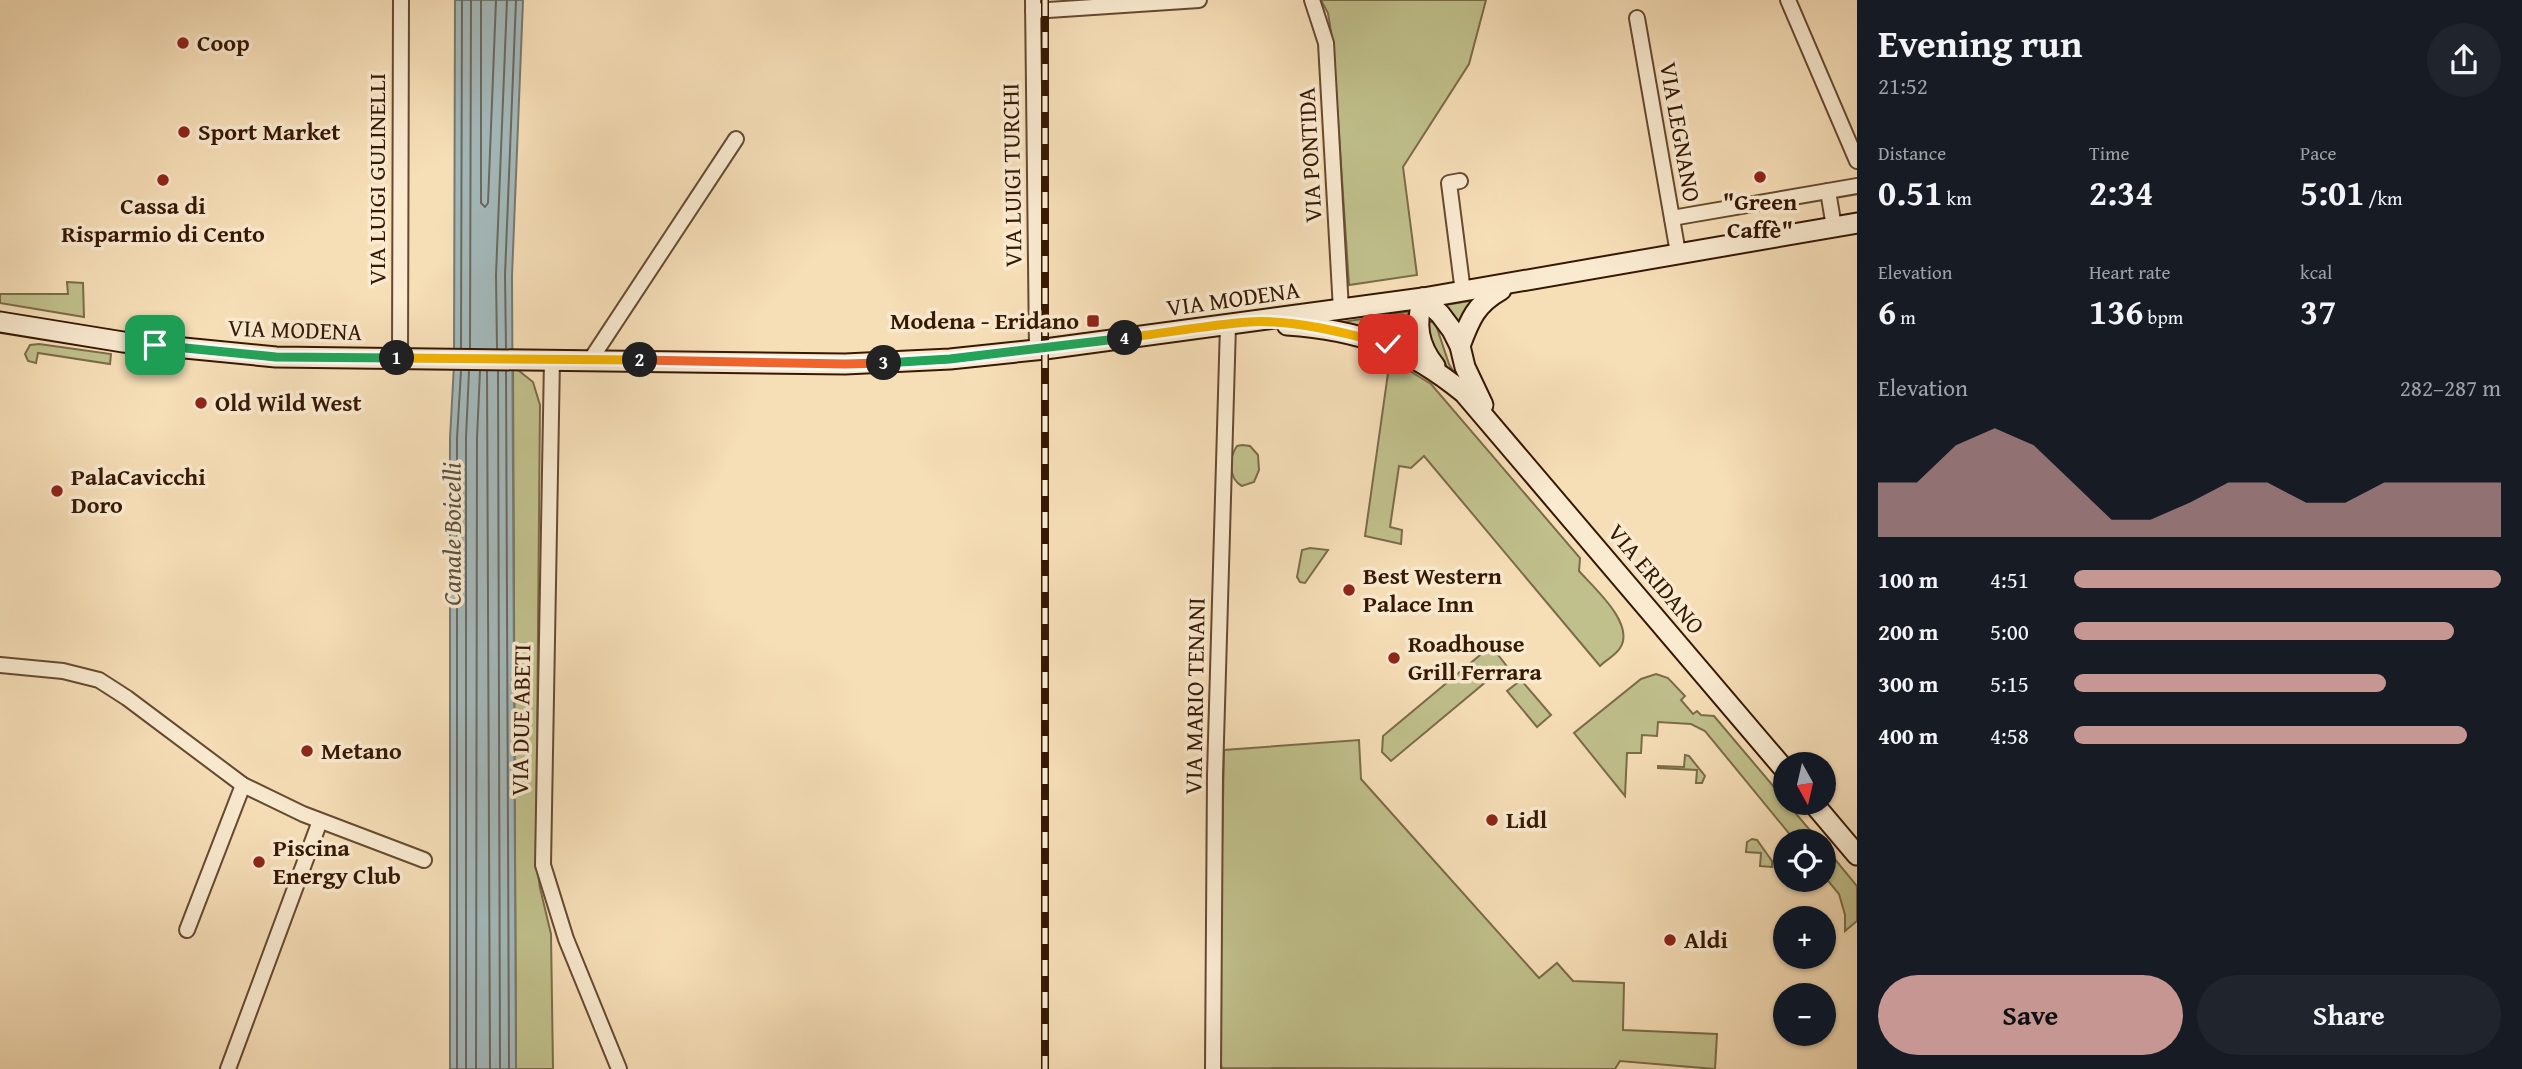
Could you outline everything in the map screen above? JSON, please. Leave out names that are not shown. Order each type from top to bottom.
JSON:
[{"type":"main road","name":"VIA MODENA","points":[[0,322],[96,339],[243,355],[845,364],[937,360],[1423,299],[1857,223]]},
{"type":"main road","points":[[1460,346],[1470,319],[1484,299],[1512,284]]},
{"type":"main road","name":"VIA ERIDANO","points":[[1443,375],[1425,353],[1418,336],[1419,310],[1423,299],[1440,314],[1460,346],[1465,367],[1490,421]]},
{"type":"main road","name":"VIA ERIDANO","points":[[1251,322],[1349,333],[1388,344],[1443,375],[1465,393],[1773,756]]},
{"type":"main road","points":[[1824,816],[1857,855]]},
{"type":"street","name":"VIA LUIGI GULINELLI","points":[[400,358],[401,0]]},
{"type":"street","points":[[1033,6],[1199,0]]},
{"type":"street","name":"VIA PONTIDA","points":[[1312,0],[1326,43],[1341,310]]},
{"type":"street","points":[[1788,0],[1857,162]]},
{"type":"street","name":"VIA LUIGI TURCHI","points":[[1033,6],[1037,349]]},
{"type":"street","name":"VIA LEGNANO","points":[[1636,18],[1678,253]]},
{"type":"street","points":[[591,359],[736,139]]},
{"type":"street","points":[[1460,181],[1449,183],[1463,292]]},
{"type":"street","points":[[1672,219],[1857,186]]},
{"type":"street","points":[[1828,191],[1834,226]]},
{"type":"street","name":"VIA MARIO TENANI","points":[[1213,1069],[1215,775],[1228,325]]},
{"type":"street","name":"VIA DUE ABETI","points":[[552,359],[541,853],[549,890],[566,939],[619,1069]]},
{"type":"street","points":[[0,665],[63,671],[99,680],[243,785],[320,821],[424,860]]},
{"type":"street","points":[[187,930],[243,785]]},
{"type":"street","points":[[229,1069],[320,821]]},
{"type":"green space","points":[[1321,0],[1486,0],[1469,64],[1403,167],[1417,275],[1349,285],[1333,44],[1328,13]]},
{"type":"green space","points":[[67,282],[83,283],[84,317],[0,303],[0,294],[68,294]]},
{"type":"green space","points":[[1475,300],[1460,329],[1440,306]]},
{"type":"green space","points":[[1408,312],[1407,326],[1415,350],[1330,324]]},
{"type":"green space","points":[[1435,322],[1449,364],[1459,381],[1435,349],[1427,325]]},
{"type":"green space","points":[[30,345],[111,354],[110,364],[38,353],[36,363],[28,361],[25,354]]},
{"type":"green space","points":[[1390,359],[1431,384],[1580,558],[1579,571],[1611,607],[1622,628],[1620,648],[1600,666],[1424,456],[1411,468],[1399,466],[1390,527],[1402,530],[1401,544],[1365,536]]},
{"type":"green space","points":[[513,366],[533,382],[540,405],[536,859],[551,934],[553,1069],[516,1069]]},
{"type":"green space","points":[[1237,446],[1250,446],[1258,455],[1259,470],[1254,482],[1242,486],[1234,478],[1231,462]]},
{"type":"green space","points":[[1302,550],[1328,550],[1305,583],[1300,582],[1297,577]]},
{"type":"green space","points":[[1491,646],[1506,665],[1391,761],[1382,752],[1383,736]]},
{"type":"green space","points":[[1656,674],[1668,678],[1685,696],[1681,700],[1693,714],[1697,711],[1701,715],[1714,716],[1773,786],[1773,814],[1705,731],[1691,724],[1658,722],[1657,736],[1642,735],[1641,753],[1627,753],[1625,796],[1574,733],[1641,679]]},
{"type":"green space","points":[[1521,680],[1551,715],[1537,727],[1507,691]]},
{"type":"green space","points":[[1359,740],[1361,779],[1539,978],[1557,963],[1573,981],[1624,983],[1623,1030],[1717,1034],[1715,1069],[1620,1061],[1615,1069],[1222,1068],[1218,1054],[1224,750]]},
{"type":"green space","points":[[1685,755],[1689,756],[1705,776],[1702,783],[1696,783],[1697,770],[1658,768],[1684,767]]},
{"type":"green space","points":[[1775,816],[1798,816],[1809,829],[1785,829]]},
{"type":"green space","points":[[1757,840],[1772,861],[1772,867],[1760,866],[1761,853],[1746,852],[1747,842]]},
{"type":"green space","points":[[1836,861],[1857,886],[1857,921],[1845,931],[1845,915],[1836,890]]},
{"type":"water","name":"Canale Boicelli","points":[[455,0],[523,0],[512,276],[516,1069],[450,1069],[450,438],[454,365]]},
{"type":"railway","points":[[1045,0],[1045,1069]]},
{"type":"place","name":"Coop","points":[[183,43]]},
{"type":"place","name":"Sport Market","points":[[184,132]]},
{"type":"place","name":"\"Green Caffè\"","points":[[1760,177]]},
{"type":"place","name":"Cassa di Risparmio di Cento","points":[[163,180]]},
{"type":"place","name":"Modena - Eridano","points":[[1093,321]]},
{"type":"place","name":"Old Wild West","points":[[201,403]]},
{"type":"place","name":"PalaCavicchi Doro","points":[[57,491]]},
{"type":"place","name":"Best Western Palace Inn","points":[[1349,590]]},
{"type":"place","name":"Roadhouse Grill Ferrara","points":[[1394,658]]},
{"type":"place","name":"Metano","points":[[307,751]]},
{"type":"place","name":"Lidl","points":[[1492,820]]},
{"type":"place","name":"Piscina Energy Club","points":[[259,862]]},
{"type":"place","name":"Aldi","points":[[1670,940]]},
{"type":"route","points":[[155,345],[276,357],[845,364],[950,359],[1251,322],[1349,333],[1388,344]]}]
